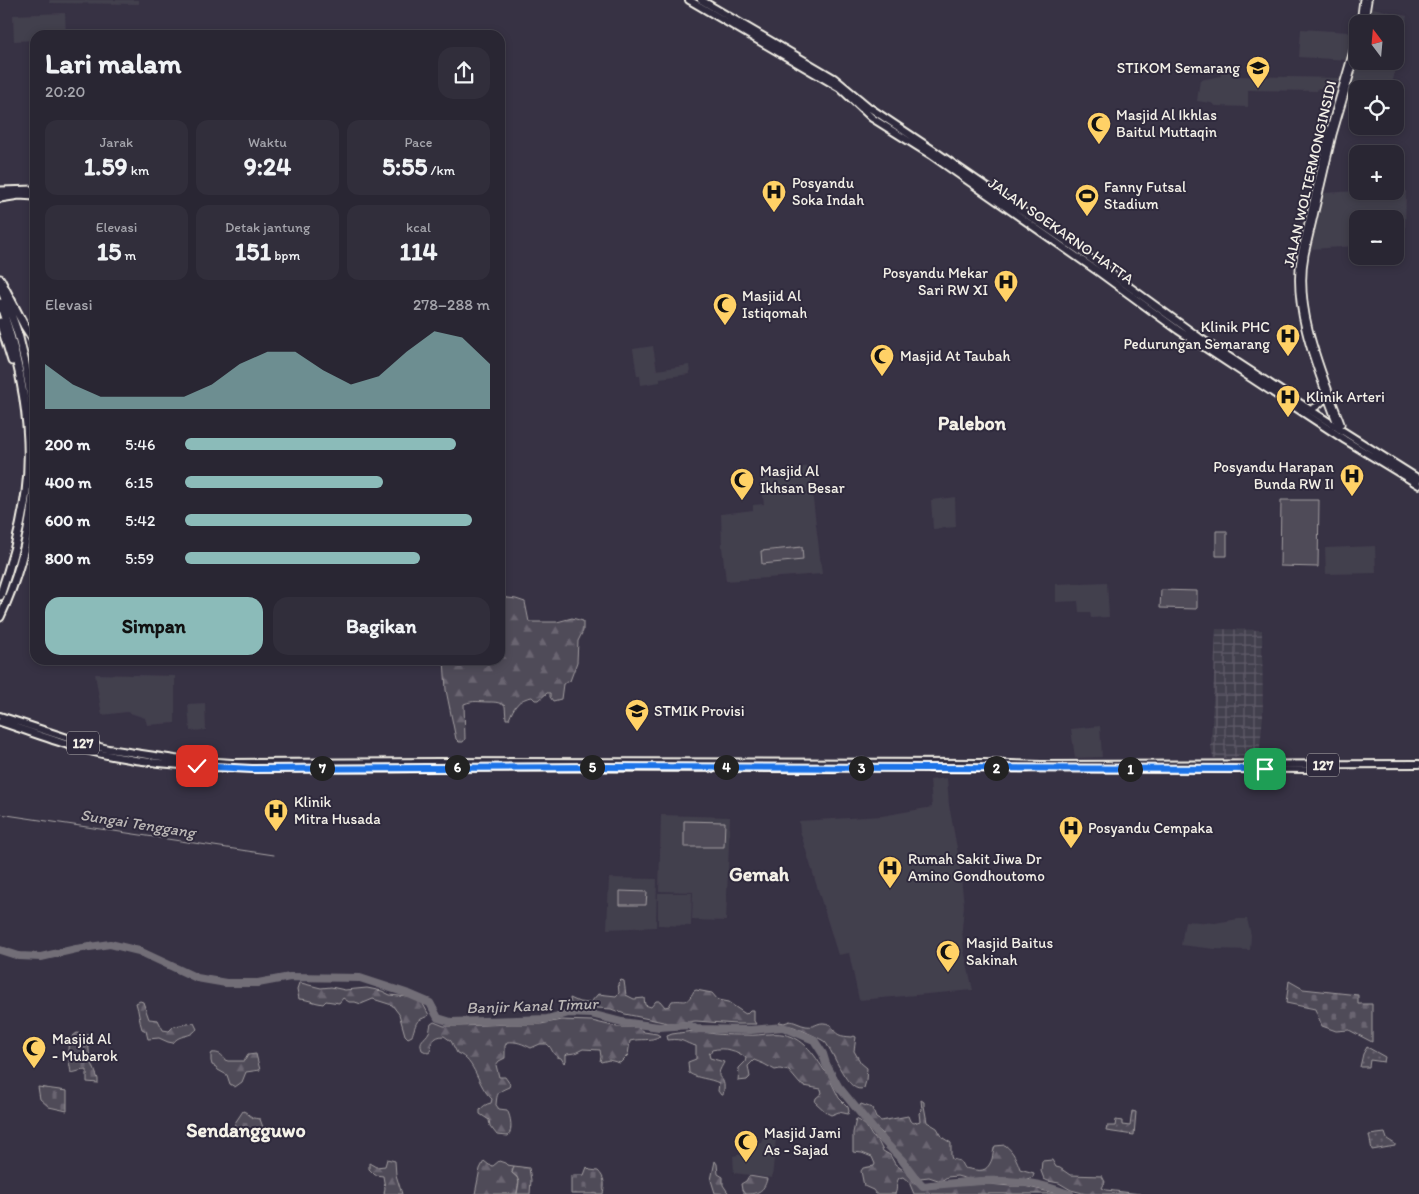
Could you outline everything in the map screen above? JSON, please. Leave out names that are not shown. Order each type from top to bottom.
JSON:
[{"type":"highway","points":[[0,191],[30,190]]},
{"type":"highway","points":[[0,198],[18,195],[30,196]]},
{"type":"highway","points":[[0,279],[30,334]]},
{"type":"highway","points":[[0,287],[19,336],[30,386]]},
{"type":"highway","points":[[0,303],[13,346],[22,392],[28,454],[26,490],[14,554],[0,596]]},
{"type":"highway","points":[[0,322],[22,392]]},
{"type":"highway","points":[[28,535],[30,519]]},
{"type":"highway","points":[[0,617],[19,567],[30,528]]},
{"type":"main road","name":"JALAN SOEKARNO HATTA","points":[[689,0],[840,88],[872,118],[1078,253],[1178,330],[1419,485]]},
{"type":"main road","points":[[701,0],[834,78],[884,118],[933,150],[1200,338],[1310,410],[1342,434],[1419,478]]},
{"type":"main road","points":[[1362,15],[1364,0]]},
{"type":"main road","points":[[1366,15],[1368,0]]},
{"type":"main road","name":"JALAN WOLTERMONGINSIDI","points":[[1342,434],[1325,394],[1303,320],[1299,286],[1299,264],[1329,133],[1349,65]]},
{"type":"main road","name":"JALAN WOLTERMONGINSIDI","points":[[1342,434],[1310,330],[1304,300],[1302,273],[1329,150],[1352,70]]},
{"type":"main road","points":[[1310,410],[1321,404],[1325,394]]},
{"type":"main road","name":"127","points":[[0,716],[108,750],[174,759],[232,763],[403,769],[441,764],[1322,767],[1419,769]]},
{"type":"main road","name":"127","points":[[0,722],[77,748],[127,759],[252,769],[304,765]]},
{"type":"main road","name":"127","points":[[1322,767],[1419,764]]},
{"type":"shaded area","points":[[49,0],[139,0],[139,4],[50,3]]},
{"type":"shaded area","points":[[1369,7],[1403,15],[1368,15]]},
{"type":"shaded area","points":[[65,13],[66,30],[30,30],[30,40],[14,41],[13,15]]},
{"type":"shaded area","points":[[1404,15],[1407,16],[1404,30]]},
{"type":"shaded area","points":[[1301,29],[1349,32],[1349,60],[1299,57]]},
{"type":"shaded area","points":[[1354,70],[1395,70],[1393,80],[1352,80]]},
{"type":"shaded area","name":"STIKOM Semarang","points":[[1221,72],[1231,72],[1232,76],[1339,78],[1337,88],[1318,88],[1317,91],[1248,90],[1248,107],[1216,106],[1211,103],[1197,101],[1200,80],[1221,76]]},
{"type":"shaded area","points":[[1349,191],[1349,200],[1404,200],[1404,191],[1406,191],[1405,233],[1404,210],[1349,210],[1349,247],[1311,249],[1323,193]]},
{"type":"shaded area","points":[[653,346],[657,370],[689,365],[690,374],[660,378],[660,382],[641,385],[640,376],[637,376],[633,349]]},
{"type":"shaded area","points":[[809,466],[822,574],[726,581],[721,514],[753,510],[753,505],[764,504],[760,475]]},
{"type":"shaded area","points":[[955,497],[956,527],[933,529],[931,500]]},
{"type":"shaded area","points":[[1375,546],[1376,573],[1326,574],[1325,548]]},
{"type":"shaded area","points":[[1107,582],[1109,617],[1091,618],[1090,612],[1079,612],[1078,601],[1056,602],[1056,584]]},
{"type":"shaded area","points":[[1216,629],[1262,630],[1263,716],[1259,758],[1213,758],[1211,746]]},
{"type":"shaded area","points":[[95,674],[175,676],[175,723],[147,725],[145,718],[127,712],[102,715]]},
{"type":"shaded area","points":[[205,703],[206,730],[190,731],[188,704]]},
{"type":"shaded area","points":[[1100,726],[1102,757],[1075,758],[1071,729]]},
{"type":"shaded area","name":"Rumah Sakit Jiwa Dr Amino Gondhoutomo","points":[[947,778],[949,805],[959,859],[964,905],[962,930],[964,951],[973,990],[859,1000],[849,953],[838,955],[800,831],[799,821],[882,816],[932,807],[930,780]]},
{"type":"shaded area","points":[[661,815],[730,817],[726,921],[692,920],[693,892],[659,891]]},
{"type":"shaded area","points":[[609,878],[657,879],[656,927],[607,929]]},
{"type":"shaded area","points":[[658,893],[692,893],[691,926],[658,925]]},
{"type":"shaded area","points":[[1247,919],[1251,935],[1250,950],[1215,949],[1181,945],[1185,921],[1215,923]]},
{"type":"shaded area","points":[[763,1137],[776,1139],[772,1178],[734,1173],[733,1156],[754,1152],[757,1143],[761,1143]]},
{"type":"green space","points":[[1281,500],[1319,500],[1318,567],[1280,566]]},
{"type":"green space","points":[[1216,531],[1227,531],[1227,556],[1216,556]]},
{"type":"green space","points":[[802,547],[803,560],[762,564],[761,551]]},
{"type":"green space","points":[[1161,590],[1197,591],[1197,609],[1160,608]]},
{"type":"green space","points":[[505,598],[525,602],[529,622],[557,622],[572,618],[583,621],[583,631],[578,641],[577,662],[570,681],[563,684],[561,699],[553,701],[550,693],[547,693],[539,700],[535,700],[532,697],[527,698],[517,704],[509,719],[506,719],[505,706],[499,703],[471,702],[464,704],[465,739],[463,742],[459,742],[456,739],[446,690],[444,665],[505,665]]},
{"type":"green space","points":[[684,821],[725,822],[724,847],[684,847]]},
{"type":"green space","points":[[620,891],[647,892],[646,905],[620,905]]},
{"type":"green space","points":[[621,980],[624,981],[626,995],[634,999],[644,998],[645,1005],[651,1007],[656,1001],[660,1001],[665,1007],[669,1006],[672,1001],[685,1001],[696,990],[712,993],[718,1000],[728,1002],[746,1014],[750,1010],[754,1010],[754,1021],[756,1024],[696,1021],[668,1023],[625,1014],[611,1009],[578,1005],[571,1006],[570,998],[587,1003],[591,1002],[598,994],[616,996],[619,993],[618,983]]},
{"type":"green space","points":[[1289,981],[1303,989],[1358,995],[1358,1004],[1372,1004],[1372,1042],[1349,1030],[1336,1031],[1322,1026],[1315,1009],[1286,1003]]},
{"type":"green space","points":[[299,983],[321,988],[331,987],[345,990],[367,988],[390,995],[417,998],[429,1015],[417,1022],[412,1036],[408,1038],[405,1035],[399,1014],[392,1005],[373,999],[361,1004],[349,1002],[343,998],[339,1003],[326,1001],[323,1004],[299,999],[297,989]]},
{"type":"green space","points":[[143,1002],[149,1019],[158,1020],[163,1030],[169,1031],[174,1026],[194,1023],[197,1029],[173,1043],[159,1038],[148,1039],[146,1031],[142,1029],[136,1003]]},
{"type":"green space","points":[[561,1020],[592,1021],[617,1027],[637,1027],[644,1032],[660,1036],[653,1039],[630,1041],[628,1055],[620,1063],[609,1060],[601,1062],[600,1050],[583,1049],[567,1054],[564,1063],[547,1044],[540,1044],[531,1048],[517,1042],[507,1042],[505,1058],[496,1065],[499,1077],[505,1077],[510,1084],[509,1087],[498,1093],[496,1105],[499,1109],[507,1110],[511,1127],[508,1136],[497,1135],[490,1126],[489,1120],[480,1114],[480,1110],[485,1105],[491,1103],[492,1099],[487,1094],[468,1061],[457,1053],[451,1041],[444,1036],[437,1037],[433,1041],[428,1053],[422,1050],[421,1046],[421,1042],[434,1022],[444,1026],[460,1026],[541,1024]]},
{"type":"green space","points":[[790,1021],[804,1026],[827,1023],[839,1035],[856,1037],[854,1051],[861,1063],[867,1068],[864,1088],[858,1089],[852,1086],[825,1042],[794,1027],[779,1024],[780,1022]]},
{"type":"green space","points":[[693,1031],[728,1035],[780,1034],[796,1039],[809,1049],[830,1076],[839,1098],[848,1107],[848,1114],[839,1112],[831,1115],[827,1113],[815,1102],[816,1098],[822,1093],[821,1089],[804,1086],[789,1071],[775,1070],[754,1060],[748,1066],[750,1077],[747,1080],[738,1081],[739,1068],[746,1058],[726,1049],[712,1050],[709,1054],[710,1058],[724,1062],[719,1074],[724,1084],[723,1095],[721,1095],[718,1091],[719,1083],[689,1073],[688,1062],[696,1059],[696,1046],[680,1040],[668,1040],[667,1036],[672,1034]]},
{"type":"green space","points":[[77,1033],[90,1035],[89,1052],[98,1083],[87,1082],[87,1070],[71,1073],[68,1045]]},
{"type":"green space","points":[[1367,1047],[1385,1057],[1384,1062],[1370,1060],[1369,1067],[1360,1067]]},
{"type":"green space","points":[[212,1053],[220,1054],[228,1061],[243,1061],[248,1055],[256,1054],[260,1070],[246,1072],[242,1082],[235,1087],[230,1084],[227,1075],[212,1065]]},
{"type":"green space","points":[[38,1087],[67,1091],[67,1111],[49,1107],[40,1099]]},
{"type":"green space","points":[[921,1100],[924,1102],[927,1122],[937,1128],[943,1138],[951,1143],[952,1159],[960,1161],[964,1168],[984,1169],[990,1164],[995,1146],[1005,1145],[1014,1156],[1020,1169],[1034,1173],[1033,1177],[1021,1181],[968,1179],[957,1176],[947,1177],[941,1181],[929,1177],[920,1178],[882,1133],[862,1113],[859,1107],[861,1104],[872,1108],[876,1118],[881,1121],[908,1116],[910,1121],[914,1123],[920,1121]]},
{"type":"green space","points":[[243,1111],[253,1118],[260,1119],[264,1135],[254,1137],[234,1131],[235,1123]]},
{"type":"green space","points":[[1132,1111],[1136,1112],[1134,1135],[1106,1131],[1107,1126],[1115,1126],[1116,1120],[1122,1121],[1122,1125],[1130,1126]]},
{"type":"green space","points":[[856,1119],[866,1126],[883,1151],[890,1155],[895,1164],[907,1173],[915,1183],[922,1186],[989,1184],[1024,1186],[1059,1194],[914,1194],[909,1182],[903,1177],[898,1180],[895,1194],[876,1194],[873,1190],[864,1186],[861,1171],[863,1168],[874,1166],[872,1157],[853,1152],[853,1133]]},
{"type":"green space","points":[[1385,1133],[1387,1139],[1395,1144],[1395,1146],[1372,1150],[1369,1135]]},
{"type":"green space","points":[[387,1159],[395,1161],[396,1175],[402,1194],[384,1194],[383,1176],[375,1175],[369,1169],[369,1163],[376,1167],[385,1166]]},
{"type":"green space","points":[[1052,1160],[1056,1167],[1070,1175],[1102,1176],[1105,1182],[1102,1188],[1106,1190],[1141,1194],[1086,1194],[1071,1190],[1059,1183],[1044,1179],[1041,1171],[1042,1161]]},
{"type":"green space","points":[[484,1161],[493,1166],[499,1161],[514,1166],[512,1173],[519,1182],[517,1194],[475,1194],[480,1169]]},
{"type":"green space","points":[[715,1161],[718,1174],[723,1177],[723,1185],[729,1194],[715,1193],[711,1180]]},
{"type":"green space","points":[[514,1166],[529,1168],[531,1180],[530,1194],[517,1194],[519,1182],[512,1173]]},
{"type":"green space","points":[[587,1167],[590,1170],[598,1171],[602,1176],[604,1184],[603,1194],[571,1194],[571,1176],[584,1175]]},
{"type":"green space","points":[[749,1176],[767,1179],[764,1187],[756,1193],[745,1194],[741,1184]]},
{"type":"waterway","name":"Sungai Tenggang","points":[[0,814],[274,855]]},
{"type":"waterway","name":"Banjir Kanal Timur","points":[[0,950],[19,956],[41,957],[110,944],[139,951],[197,978],[226,983],[258,983],[290,977],[360,978],[430,1003],[438,1018],[451,1022],[547,1019],[569,1013],[591,1014],[622,1022],[659,1027],[689,1025],[696,1029],[751,1030],[783,1027],[814,1040],[823,1054],[826,1064],[838,1086],[923,1186],[1002,1181],[1033,1184],[1070,1194]]},
{"type":"place","name":"STIKOM Semarang","points":[[1258,89]]},
{"type":"place","name":"Masjid Al Ikhlas Baitul Muttaqin","points":[[1099,145]]},
{"type":"place","name":"Posyandu Soka Indah","points":[[774,213]]},
{"type":"place","name":"Fanny Futsal Stadium","points":[[1087,217]]},
{"type":"place","name":"Posyandu Mekar Sari RW XI","points":[[1006,303]]},
{"type":"place","name":"Masjid Al Istiqomah","points":[[725,326]]},
{"type":"place","name":"Klinik PHC Pedurungan Semarang","points":[[1288,357]]},
{"type":"place","name":"Masjid At Taubah","points":[[882,377]]},
{"type":"place","name":"Klinik Arteri","points":[[1288,418]]},
{"type":"place","name":"Posyandu Harapan Bunda RW II","points":[[1352,497]]},
{"type":"place","name":"Masjid Al Ikhsan Besar","points":[[742,501]]},
{"type":"place","name":"STMIK Provisi","points":[[637,732]]},
{"type":"place","name":"Klinik Mitra Husada","points":[[276,832]]},
{"type":"place","name":"Posyandu Cempaka","points":[[1071,849]]},
{"type":"place","name":"Rumah Sakit Jiwa Dr Amino Gondhoutomo","points":[[890,889]]},
{"type":"place","name":"Masjid Baitus Sakinah","points":[[948,973]]},
{"type":"place","name":"Masjid Al - Mubarok","points":[[34,1069]]},
{"type":"place","name":"Masjid Jami As - Sajad","points":[[746,1163]]},
{"type":"district","name":"Palebon","points":[[972,423]]},
{"type":"district","name":"Gemah","points":[[759,874]]},
{"type":"district","name":"Sendangguwo","points":[[246,1130]]},
{"type":"route","points":[[197,766],[252,769],[598,767],[1265,769]]}]
